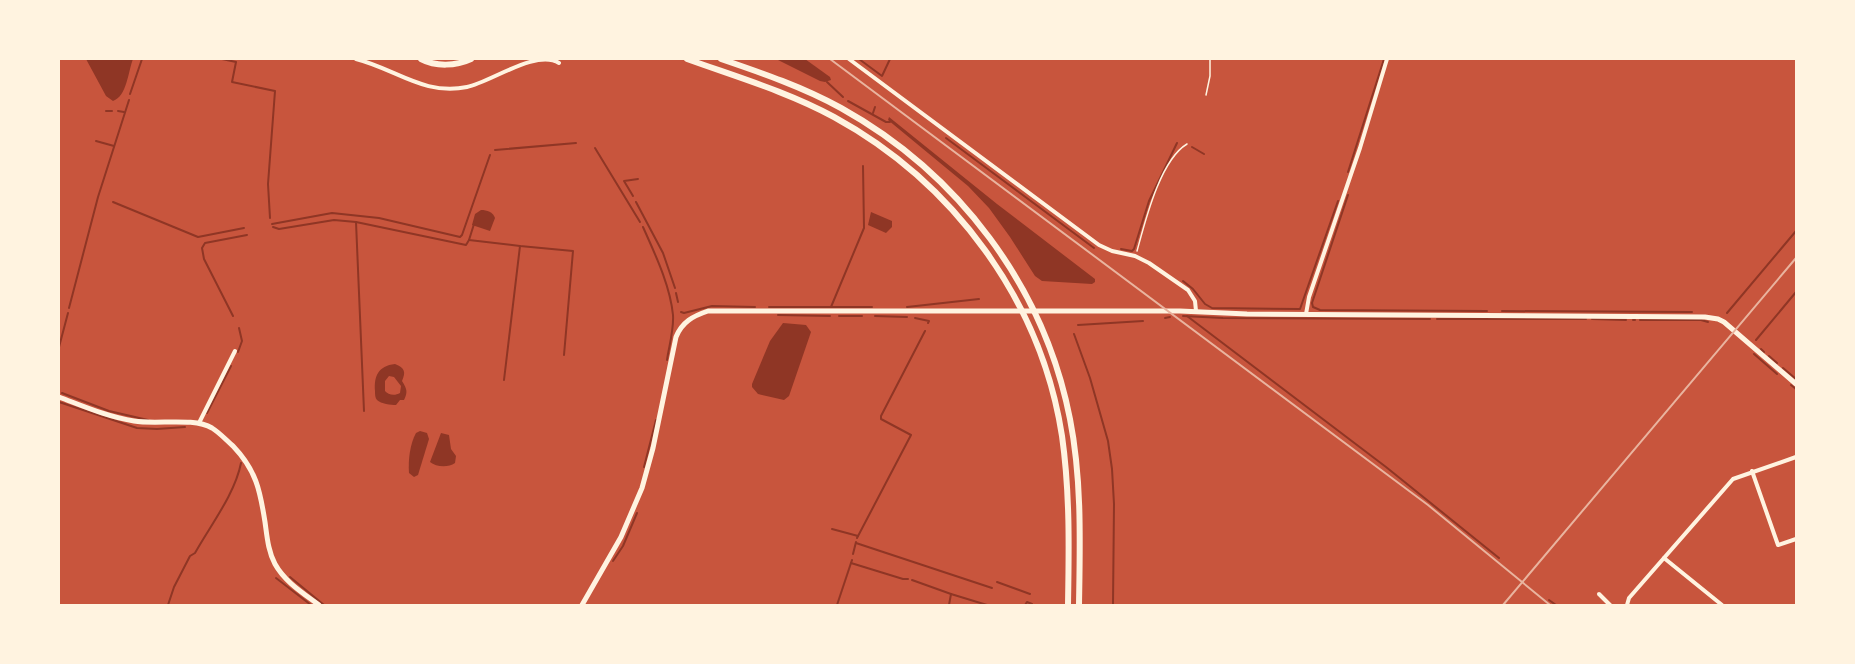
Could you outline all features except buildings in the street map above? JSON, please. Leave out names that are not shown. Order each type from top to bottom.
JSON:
[{"type":"highway","points":[[421,59],[444,65],[457,64],[471,59]]},
{"type":"highway","points":[[687,59],[794,98],[827,113],[860,132],[895,156],[930,187],[954,211],[988,253],[1013,294],[1031,330],[1045,368],[1062,434],[1067,481],[1068,605]]},
{"type":"highway","points":[[721,59],[775,78],[812,94],[839,107],[879,131],[912,156],[943,184],[971,214],[1001,252],[1023,288],[1041,326],[1060,378],[1069,412],[1075,446],[1079,488],[1079,605]]},
{"type":"street","points":[[356,59],[378,65],[420,85],[445,89],[468,87],[516,67],[535,61],[552,60],[559,63]]},
{"type":"street","points":[[849,59],[1099,245],[1112,251],[1135,256],[1149,263],[1188,290],[1195,300],[1196,311]]},
{"type":"street","points":[[1306,314],[1309,297],[1360,148],[1387,59]]},
{"type":"street","points":[[582,605],[621,537],[639,496],[653,448],[668,379],[674,342],[678,331],[687,320],[693,316],[708,311],[1196,311],[1224,313],[1306,314],[1705,317],[1718,319],[1724,322],[1796,384]]},
{"type":"street","points":[[199,423],[235,351]]},
{"type":"street","points":[[59,397],[132,421],[158,424],[199,423],[218,432],[235,448],[250,466],[258,486],[268,542],[274,562],[291,584],[318,605]]},
{"type":"street","points":[[1627,605],[1629,598],[1733,479],[1752,471],[1796,457]]},
{"type":"street","points":[[1752,471],[1778,545],[1796,539]]},
{"type":"street","points":[[1664,558],[1722,605]]},
{"type":"street","points":[[1599,594],[1610,605]]},
{"type":"path","points":[[1206,96],[1210,76],[1210,59]]},
{"type":"path","points":[[1135,256],[1158,186],[1174,157],[1187,144]]},
{"type":"shaded area","points":[[86,59],[133,59],[124,89],[118,98],[113,101],[106,96]]},
{"type":"shaded area","points":[[776,59],[805,59],[830,77],[831,80],[825,82],[820,81]]},
{"type":"shaded area","points":[[889,117],[997,204],[1095,279],[1095,282],[1092,284],[1042,281],[1035,276],[989,208],[968,186],[888,120]]},
{"type":"shaded area","points":[[481,210],[490,212],[495,218],[490,231],[472,225],[475,214]]},
{"type":"shaded area","points":[[871,212],[892,221],[892,227],[886,233],[868,225]]},
{"type":"shaded area","points":[[783,323],[806,325],[811,332],[789,396],[784,400],[758,394],[752,387],[770,341]]},
{"type":"shaded area","points":[[395,364],[404,371],[402,381],[406,388],[406,395],[404,400],[400,400],[396,405],[381,402],[377,400],[375,396],[376,376],[381,369]],"holes":[[[389,376],[394,377],[401,386],[400,393],[396,395],[392,395],[385,391],[385,381]]]},
{"type":"shaded area","points":[[420,431],[427,433],[429,439],[418,475],[414,477],[409,473],[410,452],[416,433]]},
{"type":"shaded area","points":[[441,433],[449,435],[451,449],[456,456],[455,463],[449,466],[439,466],[430,462]]},
{"type":"waterway","points":[[130,94],[142,59]]},
{"type":"waterway","points":[[222,59],[236,62],[232,82],[275,91],[268,184],[270,218]]},
{"type":"waterway","points":[[859,59],[882,76],[890,59]]},
{"type":"waterway","points":[[1348,172],[1384,59]]},
{"type":"waterway","points":[[827,82],[843,97]]},
{"type":"waterway","points":[[69,308],[98,197],[129,100]]},
{"type":"waterway","points":[[848,101],[886,122],[890,122]]},
{"type":"waterway","points":[[873,113],[875,107]]},
{"type":"waterway","points":[[106,111],[112,111]]},
{"type":"waterway","points":[[118,111],[124,112]]},
{"type":"waterway","points":[[946,138],[1094,248]]},
{"type":"waterway","points":[[96,141],[114,146]]},
{"type":"waterway","points":[[495,150],[576,143]]},
{"type":"waterway","points":[[1121,249],[1132,251],[1134,249],[1149,201],[1177,143]]},
{"type":"waterway","points":[[1192,147],[1204,154]]},
{"type":"waterway","points":[[595,148],[640,222]]},
{"type":"waterway","points":[[272,224],[332,213],[379,218],[460,237],[490,155]]},
{"type":"waterway","points":[[831,307],[864,228],[863,166]]},
{"type":"waterway","points":[[633,196],[624,181],[638,179]]},
{"type":"waterway","points":[[1348,195],[1312,303],[1313,307],[1320,310],[1487,311]]},
{"type":"waterway","points":[[1183,281],[1193,289],[1205,304],[1212,308],[1300,309],[1338,201]]},
{"type":"waterway","points":[[113,202],[198,237],[244,228]]},
{"type":"waterway","points":[[636,202],[663,253],[675,288]]},
{"type":"waterway","points":[[273,227],[279,229],[334,220],[356,222],[466,245],[469,240]]},
{"type":"waterway","points":[[356,222],[364,411]]},
{"type":"waterway","points":[[474,224],[469,240],[573,251],[564,355]]},
{"type":"waterway","points":[[643,227],[669,292],[673,315],[673,326],[667,360]]},
{"type":"waterway","points":[[1727,313],[1796,231]]},
{"type":"waterway","points":[[233,316],[204,259],[202,248],[205,243],[247,235]]},
{"type":"waterway","points":[[504,380],[520,246]]},
{"type":"waterway","points":[[1756,340],[1796,292]]},
{"type":"waterway","points":[[676,293],[678,302]]},
{"type":"waterway","points":[[907,307],[979,299]]},
{"type":"waterway","points":[[681,312],[684,313],[712,306],[755,307]]},
{"type":"waterway","points":[[769,307],[872,307]]},
{"type":"waterway","points":[[1502,311],[1692,312]]},
{"type":"waterway","points":[[59,347],[68,313]]},
{"type":"waterway","points":[[778,315],[830,316]]},
{"type":"waterway","points":[[839,316],[862,316]]},
{"type":"waterway","points":[[875,316],[907,317]]},
{"type":"waterway","points":[[1183,316],[1223,318],[1430,319]]},
{"type":"waterway","points":[[1187,316],[1386,467],[1499,558]]},
{"type":"waterway","points":[[1165,318],[1170,317]]},
{"type":"waterway","points":[[915,318],[929,321],[928,323]]},
{"type":"waterway","points":[[1437,319],[1586,319]]},
{"type":"waterway","points":[[1592,319],[1626,320]]},
{"type":"waterway","points":[[1640,320],[1701,320],[1708,322]]},
{"type":"waterway","points":[[1078,325],[1143,321]]},
{"type":"waterway","points":[[238,352],[242,341],[239,328]]},
{"type":"waterway","points":[[857,538],[911,435],[881,419],[881,416],[925,331]]},
{"type":"waterway","points":[[1074,334],[1090,378],[1108,441],[1112,469],[1114,504],[1113,605]]},
{"type":"waterway","points":[[1761,349],[1764,352]]},
{"type":"waterway","points":[[1754,354],[1777,374]]},
{"type":"waterway","points":[[1769,356],[1777,363]]},
{"type":"waterway","points":[[207,413],[231,366]]},
{"type":"waterway","points":[[1783,368],[1796,379]]},
{"type":"waterway","points":[[1791,385],[1796,389]]},
{"type":"waterway","points":[[62,393],[109,411],[148,420]]},
{"type":"waterway","points":[[59,402],[137,428],[157,429],[185,427]]},
{"type":"waterway","points":[[644,467],[656,420]]},
{"type":"waterway","points":[[168,605],[174,587],[190,556],[195,553],[228,498],[238,475],[241,463]]},
{"type":"waterway","points":[[613,561],[623,546],[637,513]]},
{"type":"waterway","points":[[832,529],[858,536]]},
{"type":"waterway","points":[[853,554],[856,542]]},
{"type":"waterway","points":[[856,543],[992,588]]},
{"type":"waterway","points":[[837,605],[852,560]]},
{"type":"waterway","points":[[851,563],[903,579],[908,579]]},
{"type":"waterway","points":[[290,577],[324,605]]},
{"type":"waterway","points":[[276,578],[311,605]]},
{"type":"waterway","points":[[912,580],[951,594]]},
{"type":"waterway","points":[[997,582],[1030,594]]},
{"type":"waterway","points":[[949,605],[951,594],[987,605]]},
{"type":"waterway","points":[[1549,600],[1556,605]]},
{"type":"waterway","points":[[1025,605],[1027,602],[1032,604]]},
{"type":"railway","points":[[830,59],[1428,505],[1550,605]]},
{"type":"railway","points":[[1503,605],[1796,258]]}]
